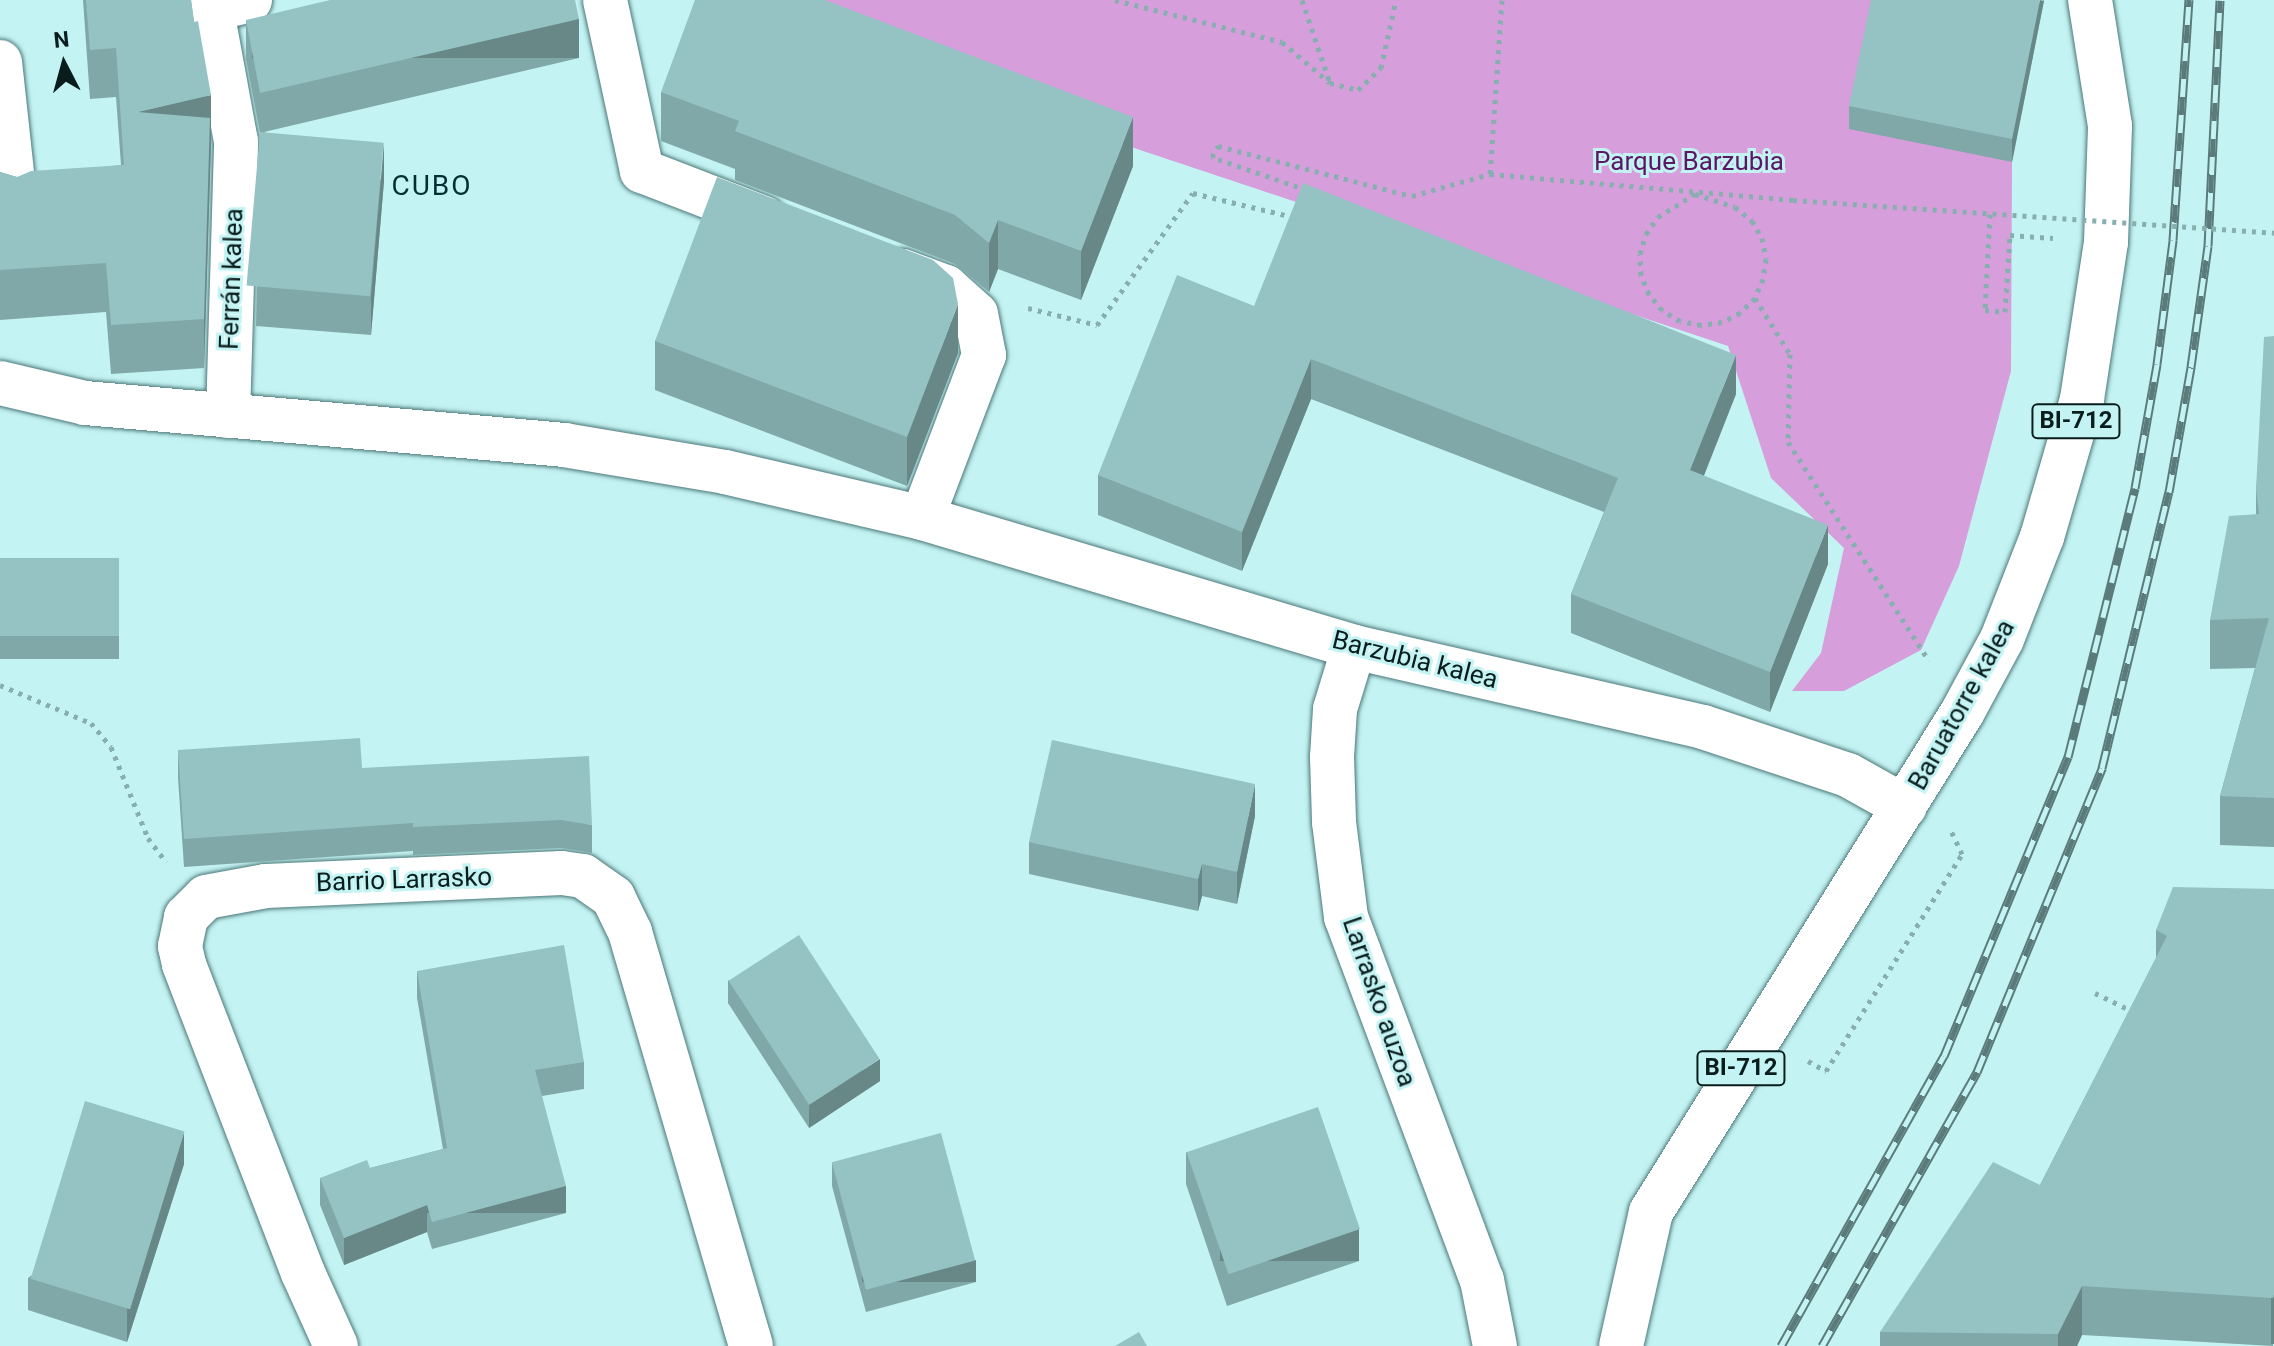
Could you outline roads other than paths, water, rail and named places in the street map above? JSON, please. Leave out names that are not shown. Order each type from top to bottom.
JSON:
[{"type":"street","points":[[605,0],[642,171],[802,232]]},
{"type":"street","name":"Baruatorre kalea","points":[[1621,1346],[1651,1212],[1962,713],[2002,639],[2042,537],[2082,399],[2106,242],[2110,126],[2090,0]]},
{"type":"street","name":"Ferrán kalea","points":[[224,3],[236,141],[228,416]]},
{"type":"street","points":[[0,62],[15,201]]},
{"type":"street","points":[[860,254],[946,287],[976,314],[984,355],[922,518]]},
{"type":"street","name":"Barzubia kalea","points":[[0,383],[85,403],[564,445],[725,472],[922,518],[1354,647],[1703,727],[1848,775],[1905,807]]},
{"type":"street","name":"Larrasko auzoa","points":[[1354,647],[1335,709],[1332,757],[1334,822],[1346,917],[1482,1280],[1495,1346]]},
{"type":"street","name":"Barrio Larrasko","points":[[336,1346],[303,1273],[184,964],[180,946],[186,917],[206,897],[266,886],[562,873],[583,876],[613,897],[630,932],[751,1346]]},
{"type":"railway","points":[[1781,1346],[1944,1056],[2068,757],[2135,488],[2157,364],[2173,240],[2189,0]]},
{"type":"railway","points":[[1822,1346],[1977,1072],[2102,768],[2169,492],[2191,367],[2208,246],[2220,0]]},
{"type":"district","name":"CUBO","points":[[432,186]]},
{"type":"park label","name":"Parque Barzubia","points":[[1689,162]]}]
